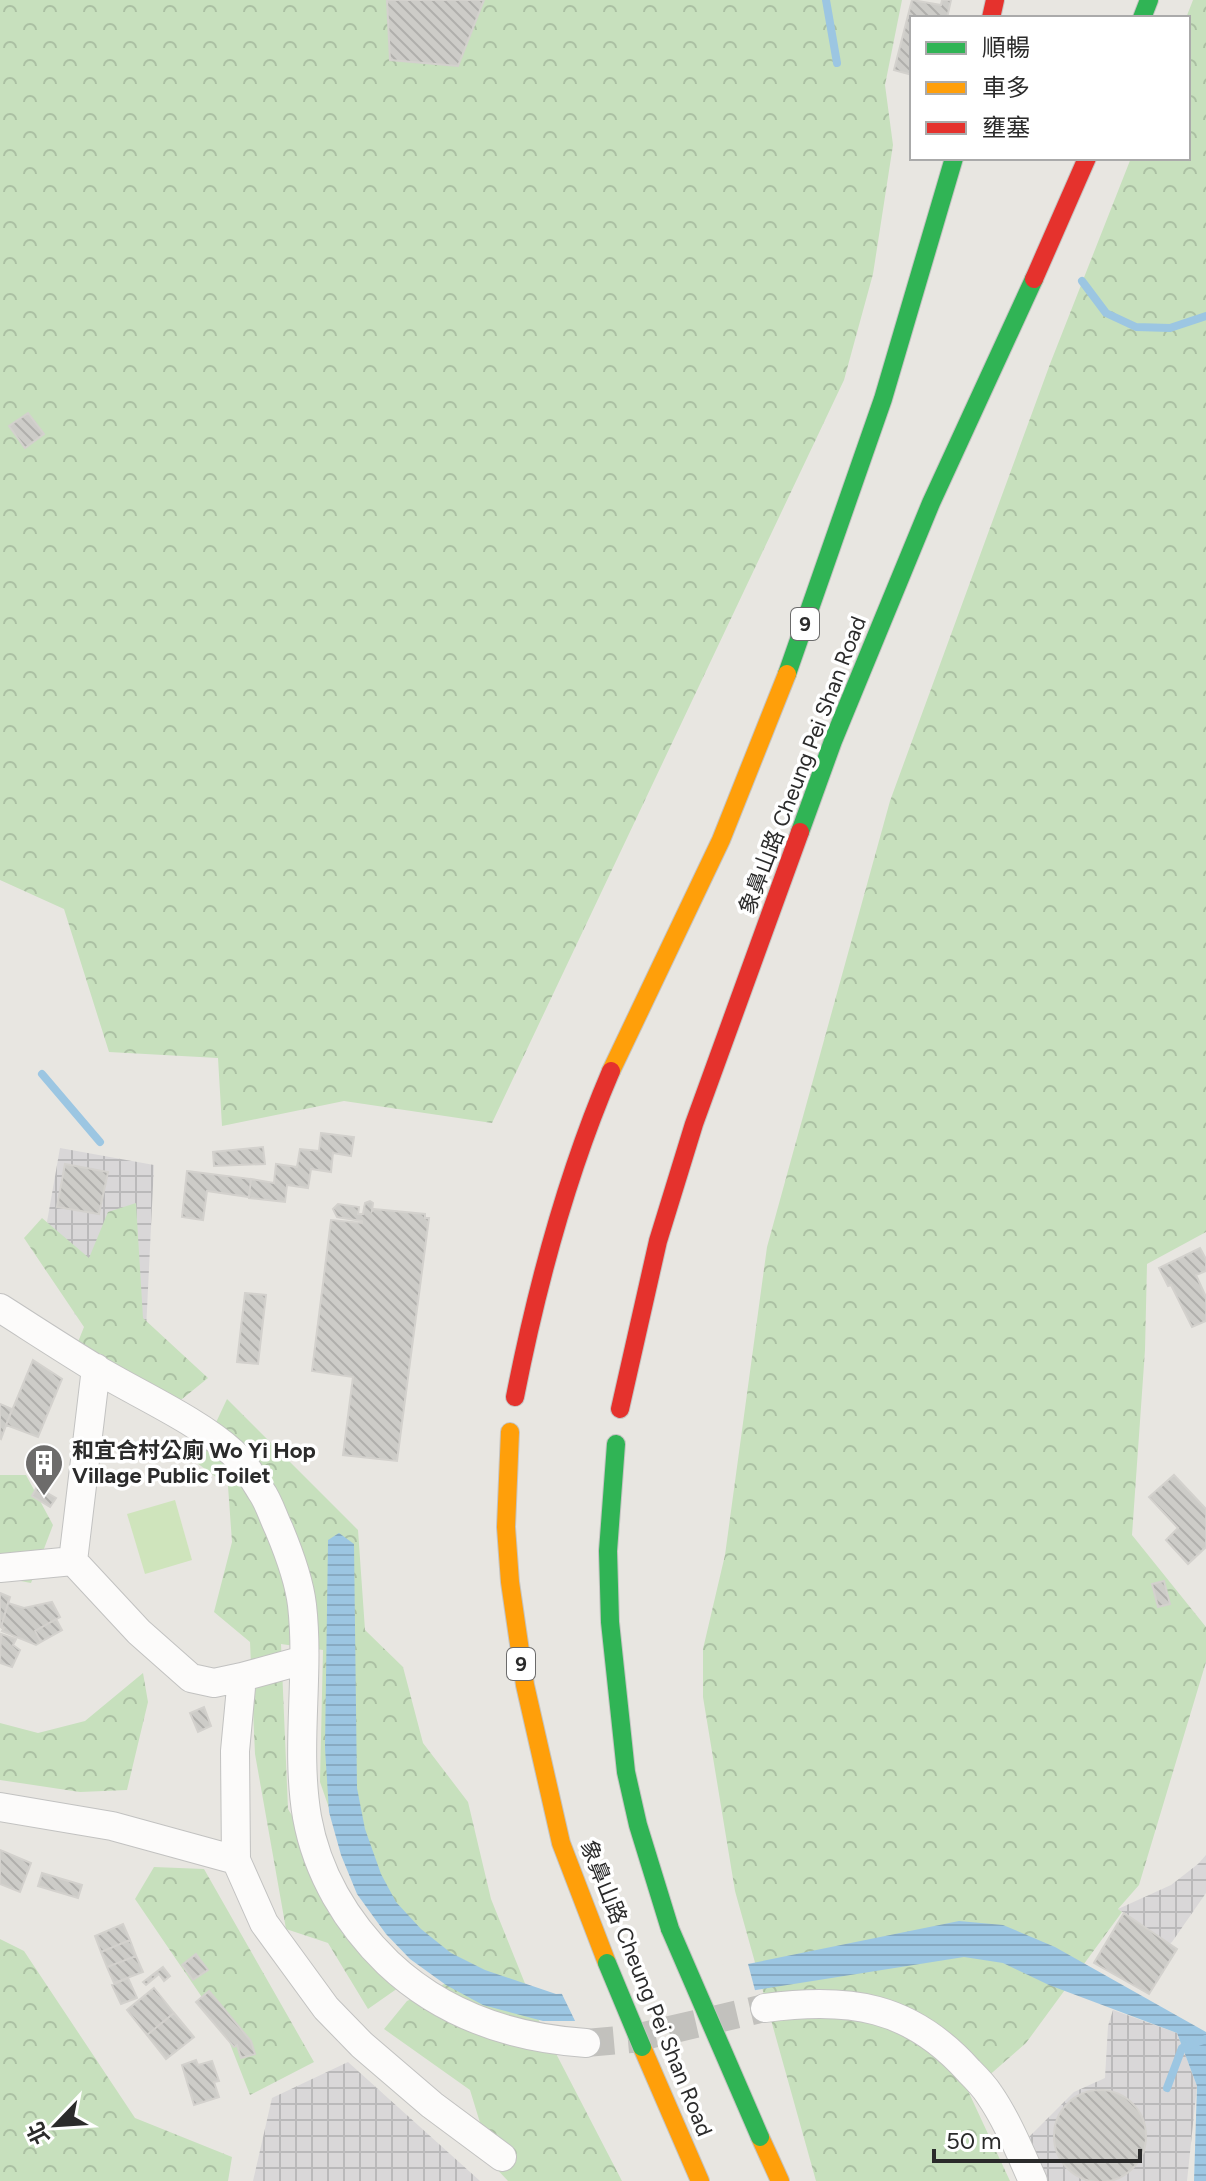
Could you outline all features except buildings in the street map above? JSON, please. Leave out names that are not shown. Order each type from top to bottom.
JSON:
[{"type":"highway","name":"9","points":[[515,1397],[532,1311],[586,1133],[648,991],[721,840],[757,751],[859,475],[953,160]]},
{"type":"highway","name":"象鼻山路 Cheung Pei Shan Road","points":[[620,1409],[658,1241],[694,1124],[833,741],[926,516],[1086,160]]},
{"type":"highway","name":"象鼻山路 Cheung Pei Shan Road","points":[[510,1432],[506,1527],[517,1638],[561,1843],[642,2047],[700,2181]]},
{"type":"highway","name":"象鼻山路 Cheung Pei Shan Road","points":[[616,1444],[608,1551],[610,1622],[626,1772],[652,1875],[670,1929],[780,2181]]},
{"type":"street","points":[[0,1308],[233,1452],[263,1494],[295,1574],[302,1601],[302,1754],[307,1816],[313,1843],[332,1890],[360,1933],[410,1982],[465,2015],[522,2035],[586,2043]]},
{"type":"street","points":[[96,1368],[73,1561],[139,1632],[191,1678],[214,1683],[304,1660]]},
{"type":"street","points":[[0,1568],[73,1561]]},
{"type":"street","points":[[242,1677],[235,1751],[236,1860],[264,1923],[326,2008],[432,2105],[502,2157]]},
{"type":"street","points":[[0,1807],[112,1826],[236,1860]]},
{"type":"street","points":[[765,2008],[809,2002],[860,2006],[907,2019],[947,2047],[989,2094],[1033,2181]]},
{"type":"shaded area","points":[[60,1148],[154,1165],[145,1351],[74,1314],[79,1304],[41,1256]]},
{"type":"shaded area","points":[[1206,1855],[1206,1893],[1169,1944],[1118,1909],[1171,1885]]},
{"type":"shaded area","points":[[1113,2010],[1177,2033],[1197,2086],[1187,2181],[1042,2181],[1025,2141],[1074,2092],[1105,2078],[1108,2026]]},
{"type":"shaded area","points":[[348,2062],[480,2181],[253,2181],[272,2098]]},
{"type":"green space","points":[[0,0],[902,0],[885,85],[893,145],[873,274],[844,380],[492,1123],[344,1101],[222,1126],[218,1058],[109,1052],[64,909],[0,880]]},
{"type":"green space","points":[[1193,0],[1206,0],[1206,1232],[1147,1264],[1145,1350],[1132,1535],[1206,1627],[1206,1662],[1139,1885],[1118,1909],[1122,1912],[1026,2043],[969,2093],[1010,2181],[816,2181],[735,1891],[703,1697],[703,1649],[725,1555],[767,1247],[890,801],[1050,364],[1130,160],[1190,160],[1190,16],[1187,16]]},
{"type":"green space","points":[[136,1203],[143,1318],[208,1378],[171,1408],[78,1342],[84,1327],[24,1238],[42,1218],[89,1258],[108,1212]]},
{"type":"green space","points":[[227,1399],[358,1530],[365,1630],[403,1667],[423,1743],[468,1802],[491,1899],[526,1986],[521,1986],[622,2181],[508,2181],[493,2165],[470,2090],[384,2029],[407,2001],[453,1980],[352,1874],[320,1782],[323,1650],[281,1644],[288,1809],[398,1988],[368,2009],[328,1943],[286,1929],[255,1754],[250,1642],[214,1612],[232,1542],[228,1486],[197,1463]]},
{"type":"green space","points":[[0,1475],[26,1475],[53,1525],[31,1583],[0,1577]]},
{"type":"green space","points":[[175,1500],[192,1560],[145,1574],[127,1514]]},
{"type":"green space","points":[[143,1673],[148,1702],[127,1790],[80,1792],[0,1780],[0,1723],[38,1733],[85,1721]]},
{"type":"green space","points":[[154,1867],[204,1869],[314,2062],[250,2095],[225,2031],[135,1899]]},
{"type":"green space","points":[[0,1939],[24,1951],[135,2118],[232,2157],[228,2181],[0,2181]]},
{"type":"water","points":[[339,1533],[354,1544],[357,1788],[365,1829],[381,1874],[396,1902],[421,1929],[451,1953],[485,1970],[556,1994],[610,1992],[959,1921],[1003,1925],[1055,1947],[1206,2032],[1206,2181],[1194,2181],[1197,2086],[1177,2033],[1049,1985],[1003,1963],[964,1957],[756,1990],[618,2021],[543,2021],[483,2005],[446,1985],[410,1959],[386,1934],[357,1894],[341,1855],[329,1812],[325,1748],[328,1540]]},
{"type":"pier","points":[[747,1960],[756,1994],[619,2025],[577,2025],[560,1990],[609,1988]]},
{"type":"waterway","points":[[826,0],[837,63]]},
{"type":"waterway","points":[[1082,281],[1106,313],[1136,327],[1170,328],[1206,316]]},
{"type":"waterway","points":[[42,1074],[100,1142]]},
{"type":"waterway","points":[[1167,2088],[1182,2048],[1206,2039]]},
{"type":"tunnel","points":[[586,2043],[631,2039],[765,2008]]},
{"type":"traffic: fast","points":[[1143,16],[1149,0]]},
{"type":"traffic: fast","points":[[787,674],[883,399],[953,160]]},
{"type":"traffic: fast","points":[[800,832],[833,741],[931,503],[1034,279]]},
{"type":"traffic: fast","points":[[616,1444],[608,1551],[610,1622],[626,1772],[638,1825],[670,1929]]},
{"type":"traffic: fast","points":[[670,1929],[760,2137]]},
{"type":"traffic: fast","points":[[607,1963],[642,2047]]},
{"type":"traffic: slow","points":[[611,1071],[721,840],[787,674]]},
{"type":"traffic: slow","points":[[510,1432],[506,1527],[510,1582],[525,1685],[561,1843],[607,1963]]},
{"type":"traffic: slow","points":[[642,2047],[700,2181]]},
{"type":"traffic: slow","points":[[760,2137],[780,2181]]},
{"type":"traffic: jam","points":[[991,16],[995,0]]},
{"type":"traffic: jam","points":[[1034,279],[1086,160]]},
{"type":"traffic: jam","points":[[620,1409],[658,1241],[694,1124],[800,832]]},
{"type":"traffic: jam","points":[[515,1397],[554,1231],[580,1150],[611,1071]]},
{"type":"place","name":"和宜合村公廁 Wo Yi Hop Village Public Toilet","points":[[44,1497]]}]
